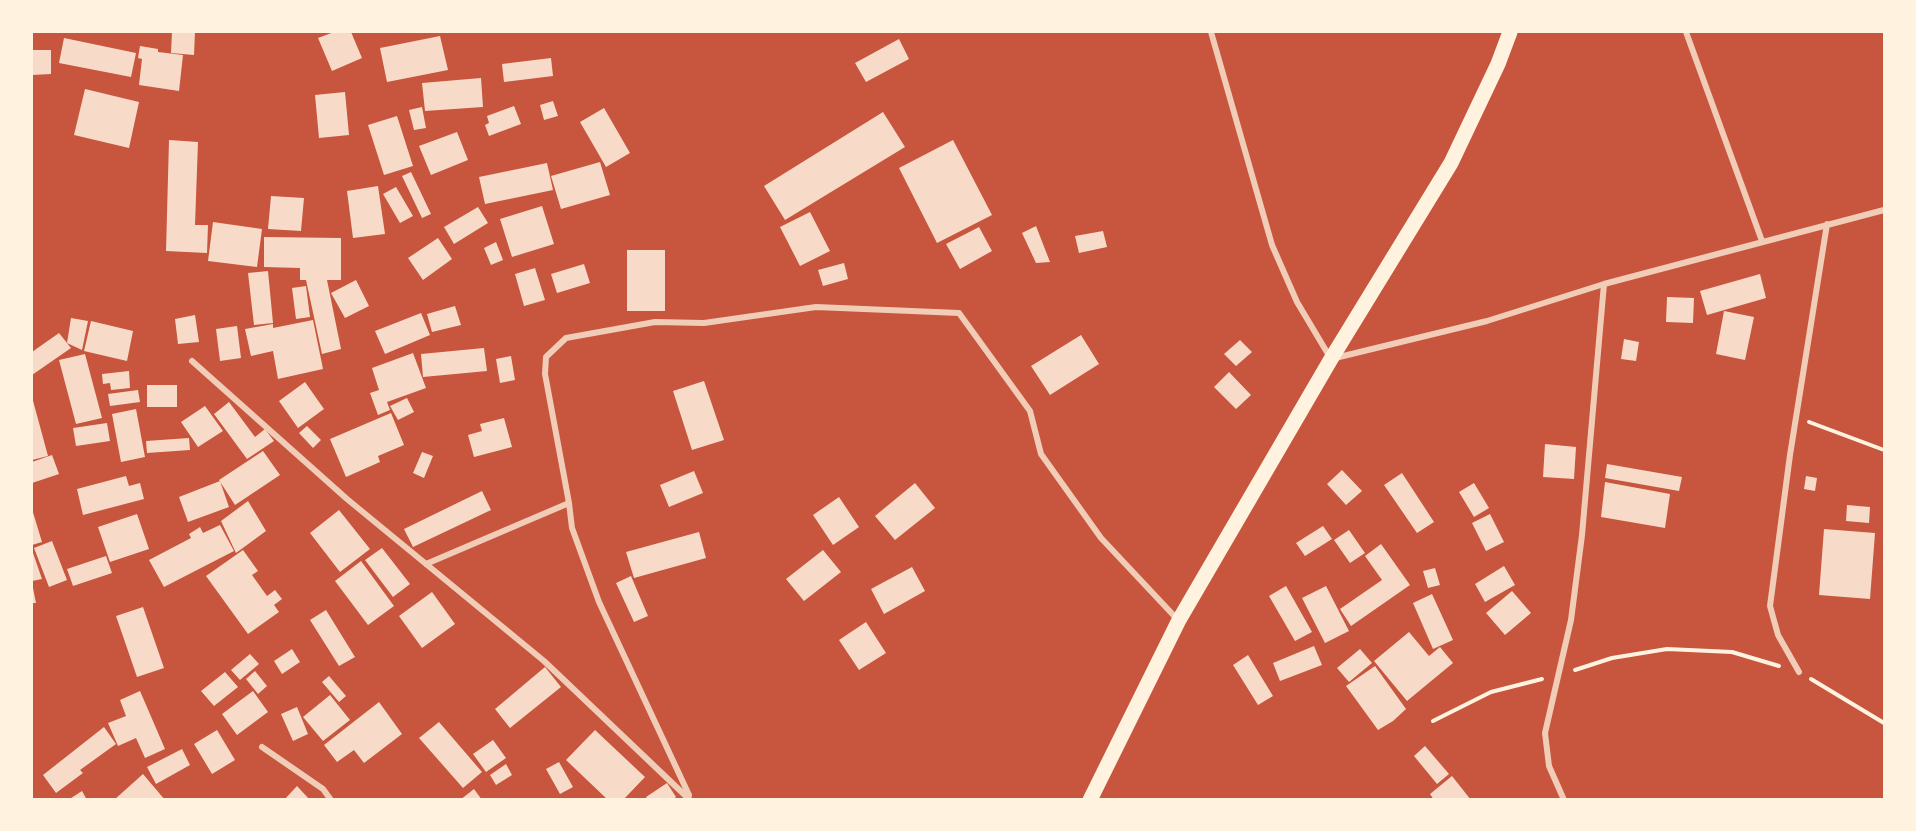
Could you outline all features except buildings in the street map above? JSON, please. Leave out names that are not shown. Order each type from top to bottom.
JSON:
[{"type":"main road","points":[[1090,800],[1179,620],[1331,359],[1451,162],[1498,64],[1510,32]]},
{"type":"street","points":[[1210,32],[1272,244],[1297,302],[1331,359],[1487,321],[1604,284],[1884,210]]},
{"type":"street","points":[[1686,32],[1762,242]]},
{"type":"street","points":[[1799,672],[1778,634],[1770,606],[1796,417],[1827,224]]},
{"type":"street","points":[[1564,800],[1545,750],[1545,734],[1571,620],[1582,535],[1604,284]]},
{"type":"street","points":[[690,800],[603,612],[573,528],[546,374],[546,357],[566,338],[655,322],[704,323],[816,307],[959,313],[1030,411],[1041,454],[1101,538],[1179,620]]},
{"type":"street","points":[[192,361],[347,499],[544,661],[690,800]]},
{"type":"street","points":[[426,564],[569,503]]},
{"type":"street","points":[[262,747],[323,789],[331,800]]},
{"type":"path","points":[[1796,417],[1884,450]]},
{"type":"path","points":[[1432,721],[1491,692],[1612,658],[1667,649],[1732,652],[1799,672],[1884,723]]}]
